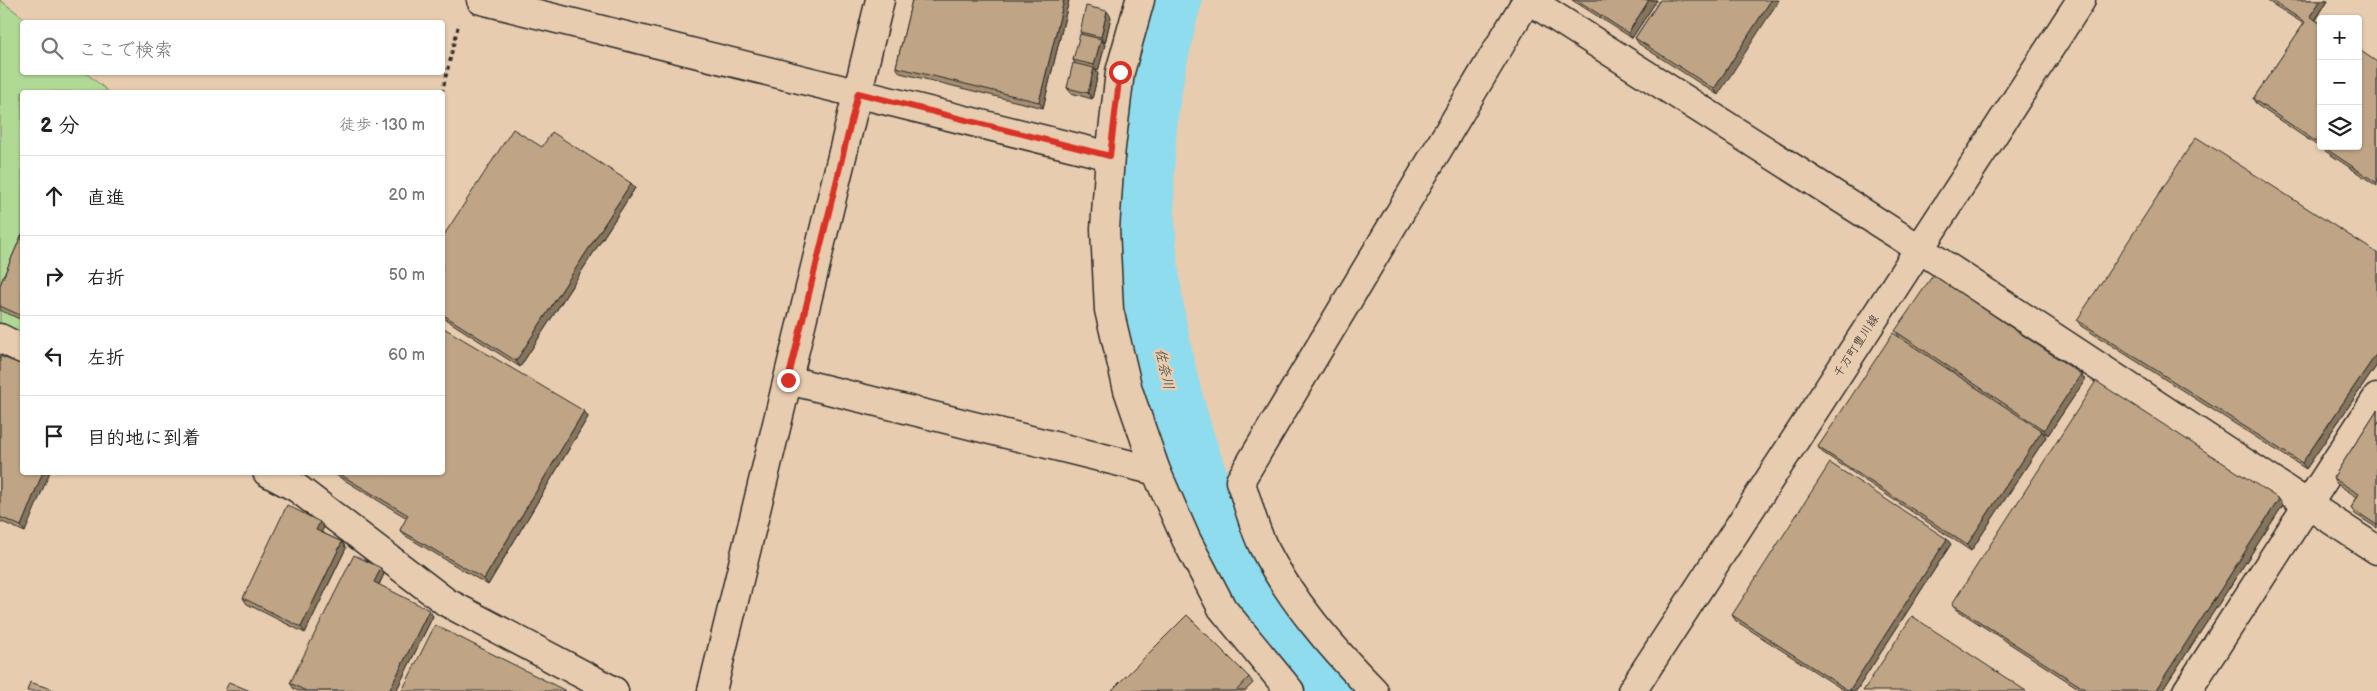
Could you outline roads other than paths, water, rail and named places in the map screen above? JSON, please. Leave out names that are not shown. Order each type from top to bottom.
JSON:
[{"type":"street","points":[[481,0],[1110,156]]},
{"type":"street","points":[[712,691],[880,0]]},
{"type":"street","points":[[1140,0],[1120,72],[1110,156],[1105,229],[1109,310],[1128,390],[1156,471],[1186,539],[1222,608],[1290,691]]},
{"type":"street","points":[[1374,691],[1336,653],[1285,583],[1262,545],[1240,481],[1528,0],[1920,248],[2377,550]]},
{"type":"street","name":"千万町豊川線","points":[[1632,691],[2081,0]]},
{"type":"street","points":[[0,338],[20,348]]},
{"type":"street","points":[[788,380],[1156,471]]},
{"type":"street","points":[[2187,691],[2377,398]]},
{"type":"street","points":[[273,475],[297,488],[446,602],[614,691]]},
{"type":"waterway","name":"佐奈川","points":[[1171,0],[1162,33],[1148,111],[1143,181],[1146,253],[1156,326],[1171,398],[1193,467],[1219,533],[1249,594],[1293,647],[1339,691]]}]
